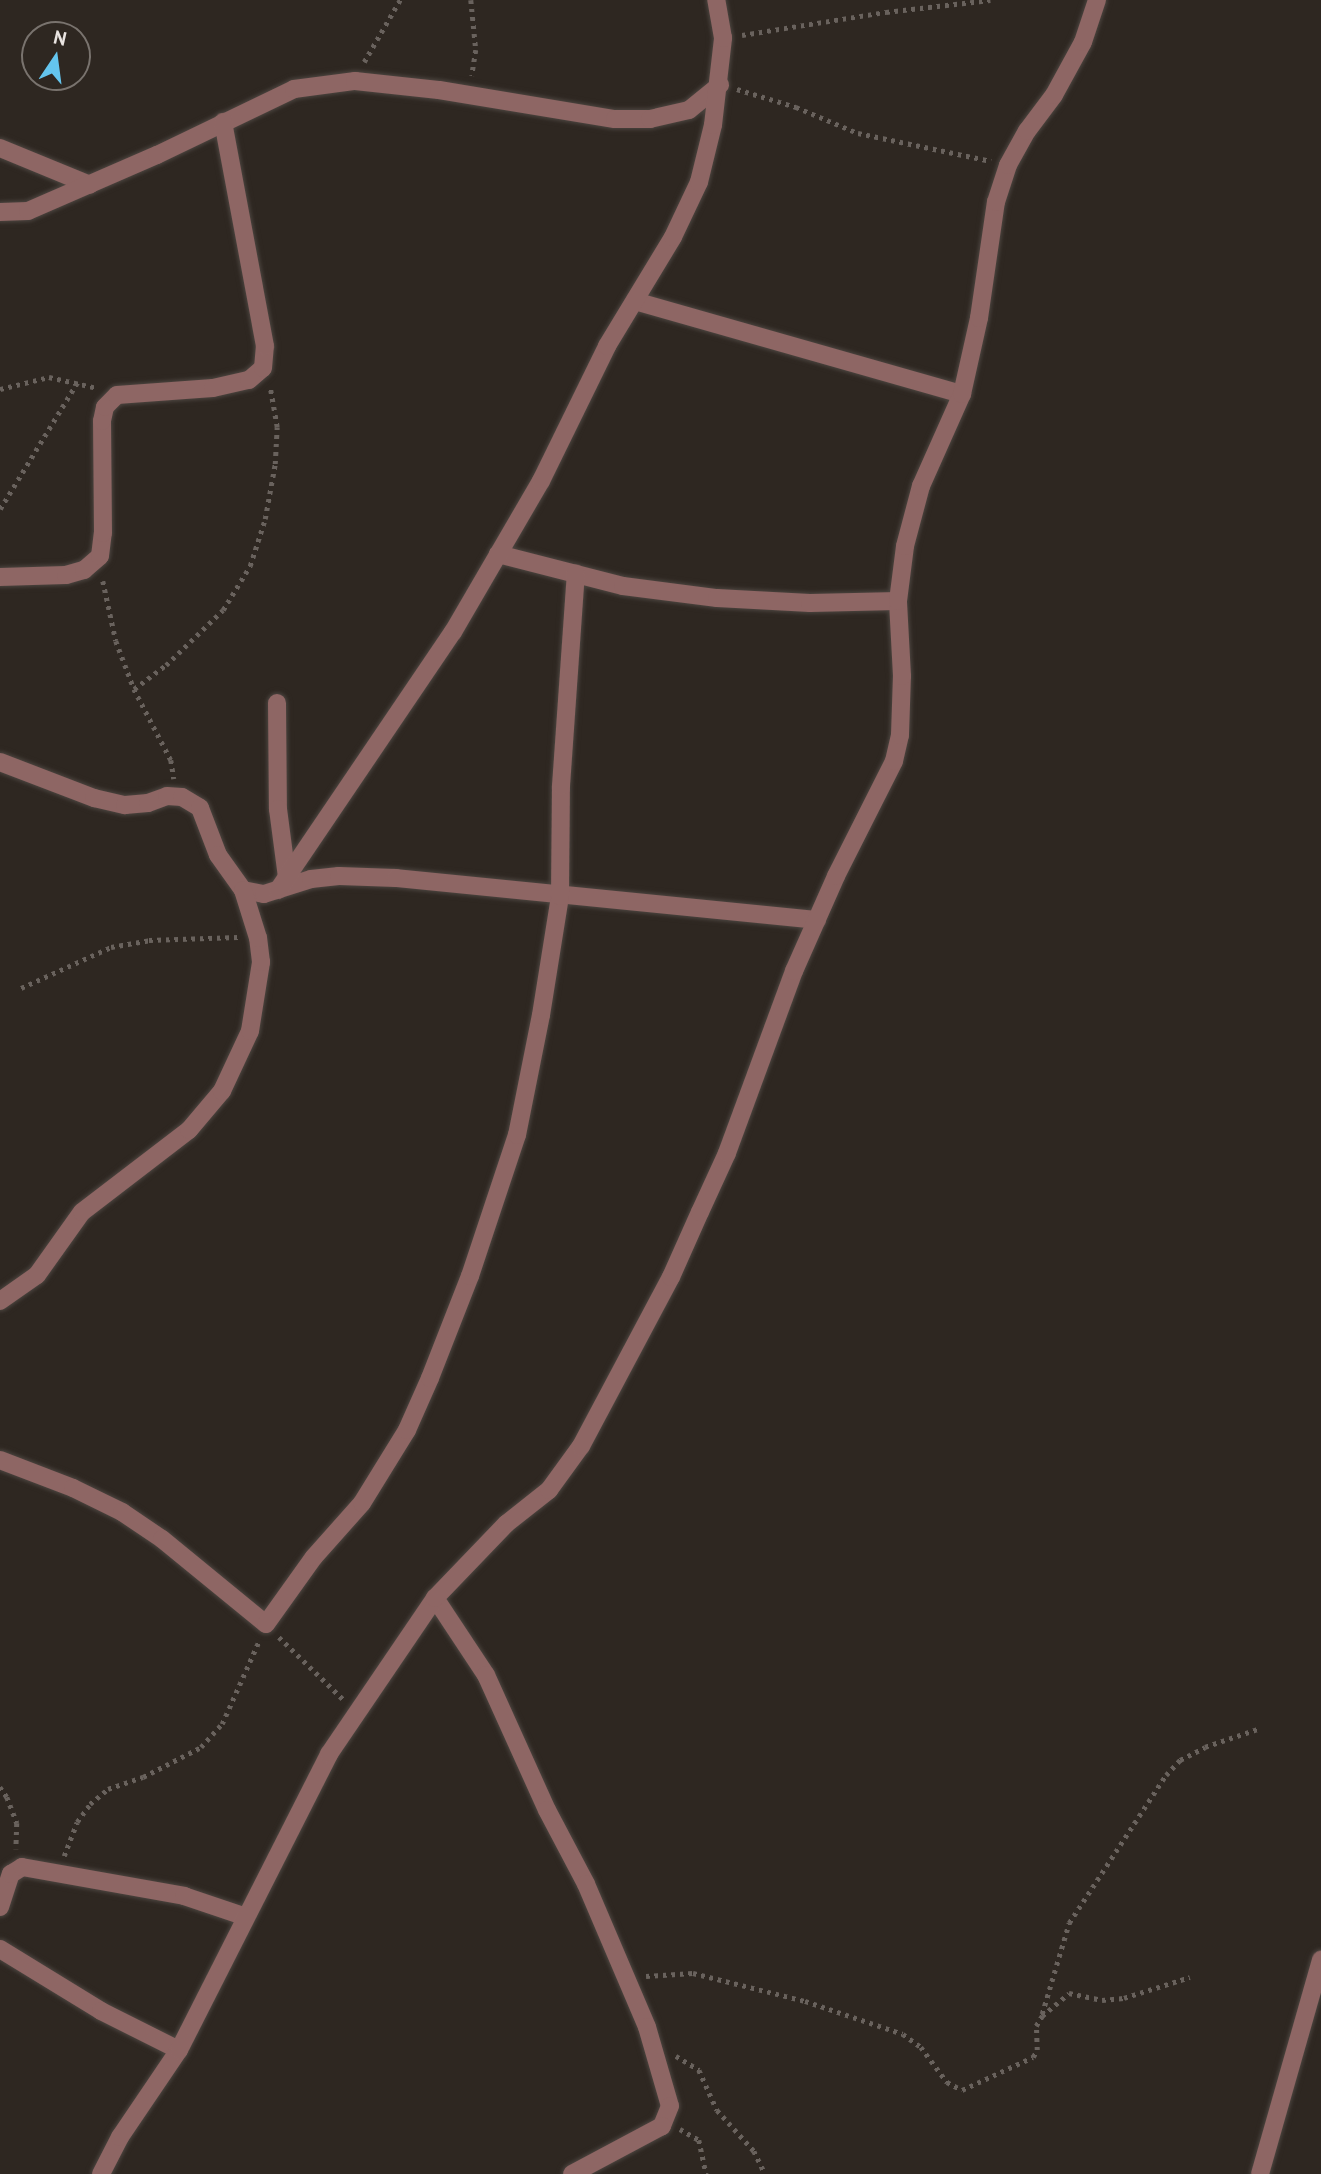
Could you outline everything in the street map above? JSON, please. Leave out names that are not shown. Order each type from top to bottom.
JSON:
[{"type":"street","points":[[283,884],[453,632],[541,481],[607,346],[673,237],[699,182],[719,85],[723,38],[716,0]]},
{"type":"street","points":[[101,2174],[120,2137],[179,2050],[329,1754],[435,1598],[506,1524],[548,1490],[581,1446],[671,1277],[727,1153],[789,985],[817,920],[894,761],[900,735],[902,676],[898,601],[905,546],[921,486],[962,394],[979,318],[996,202],[1008,165],[1027,131],[1054,96],[1083,42],[1097,0]]},
{"type":"street","points":[[0,212],[28,211],[90,185],[294,89],[355,81],[469,94],[615,119],[650,119],[688,110],[719,85]]},
{"type":"street","points":[[0,577],[66,575],[84,570],[100,556],[102,421],[105,407],[117,395],[213,388],[249,380],[262,368],[265,346],[223,122]]},
{"type":"street","points":[[0,148],[90,185]]},
{"type":"street","points":[[635,301],[962,394]]},
{"type":"street","points":[[498,554],[623,586],[717,598],[810,603],[898,601]]},
{"type":"street","points":[[0,1460],[73,1488],[122,1513],[162,1539],[266,1624],[314,1557],[362,1503],[407,1430],[430,1378],[470,1276],[517,1135],[541,1015],[560,896],[561,786],[576,574]]},
{"type":"street","points":[[276,703],[283,884]]},
{"type":"street","points":[[0,762],[94,798],[125,805],[148,803],[167,796],[182,797],[200,808],[218,855],[243,890],[258,937],[261,962],[250,1031],[222,1091],[189,1130],[82,1212],[37,1275],[0,1301]]},
{"type":"street","points":[[243,890],[264,894],[283,884],[339,876],[396,878],[817,920]]},
{"type":"street","points":[[435,1598],[486,1675],[547,1810],[586,1884],[621,1972],[634,1994],[670,2106],[662,2126],[572,2174]]},
{"type":"street","points":[[0,1907],[16,1869],[26,1867],[184,1896],[246,1917]]},
{"type":"street","points":[[0,1949],[101,2011],[179,2050]]},
{"type":"street","points":[[1260,2174],[1321,1960]]},
{"type":"path","points":[[355,81],[400,0]]},
{"type":"path","points":[[469,94],[476,50],[471,0]]},
{"type":"path","points":[[723,38],[886,12],[990,0]]},
{"type":"path","points":[[719,85],[796,107],[858,133],[1008,165]]},
{"type":"path","points":[[134,689],[166,665],[223,610],[250,566],[265,519],[277,427],[273,396],[262,368]]},
{"type":"path","points":[[0,389],[49,377],[78,381],[117,395]]},
{"type":"path","points":[[0,509],[78,381]]},
{"type":"path","points":[[100,556],[106,603],[116,640],[134,689],[171,760],[174,782],[167,796]]},
{"type":"path","points":[[21,989],[111,947],[187,937],[258,937]]},
{"type":"path","points":[[57,1873],[77,1822],[90,1804],[108,1788],[143,1777],[192,1752],[222,1724],[266,1624],[359,1713]]},
{"type":"path","points":[[621,1972],[644,1976],[693,1973],[805,2001],[903,2034],[921,2047],[947,2082],[962,2090],[1033,2057],[1037,2050],[1036,2026],[1042,2016],[1069,1923],[1166,1775],[1180,1760],[1258,1729]]},
{"type":"path","points":[[0,1787],[17,1823],[16,1869]]},
{"type":"path","points":[[1042,2016],[1069,1993],[1102,2000],[1124,1998],[1190,1978]]},
{"type":"path","points":[[655,2053],[687,2060],[699,2070],[717,2110],[754,2151],[765,2174]]},
{"type":"path","points":[[662,2126],[677,2128],[699,2140],[706,2174]]}]
